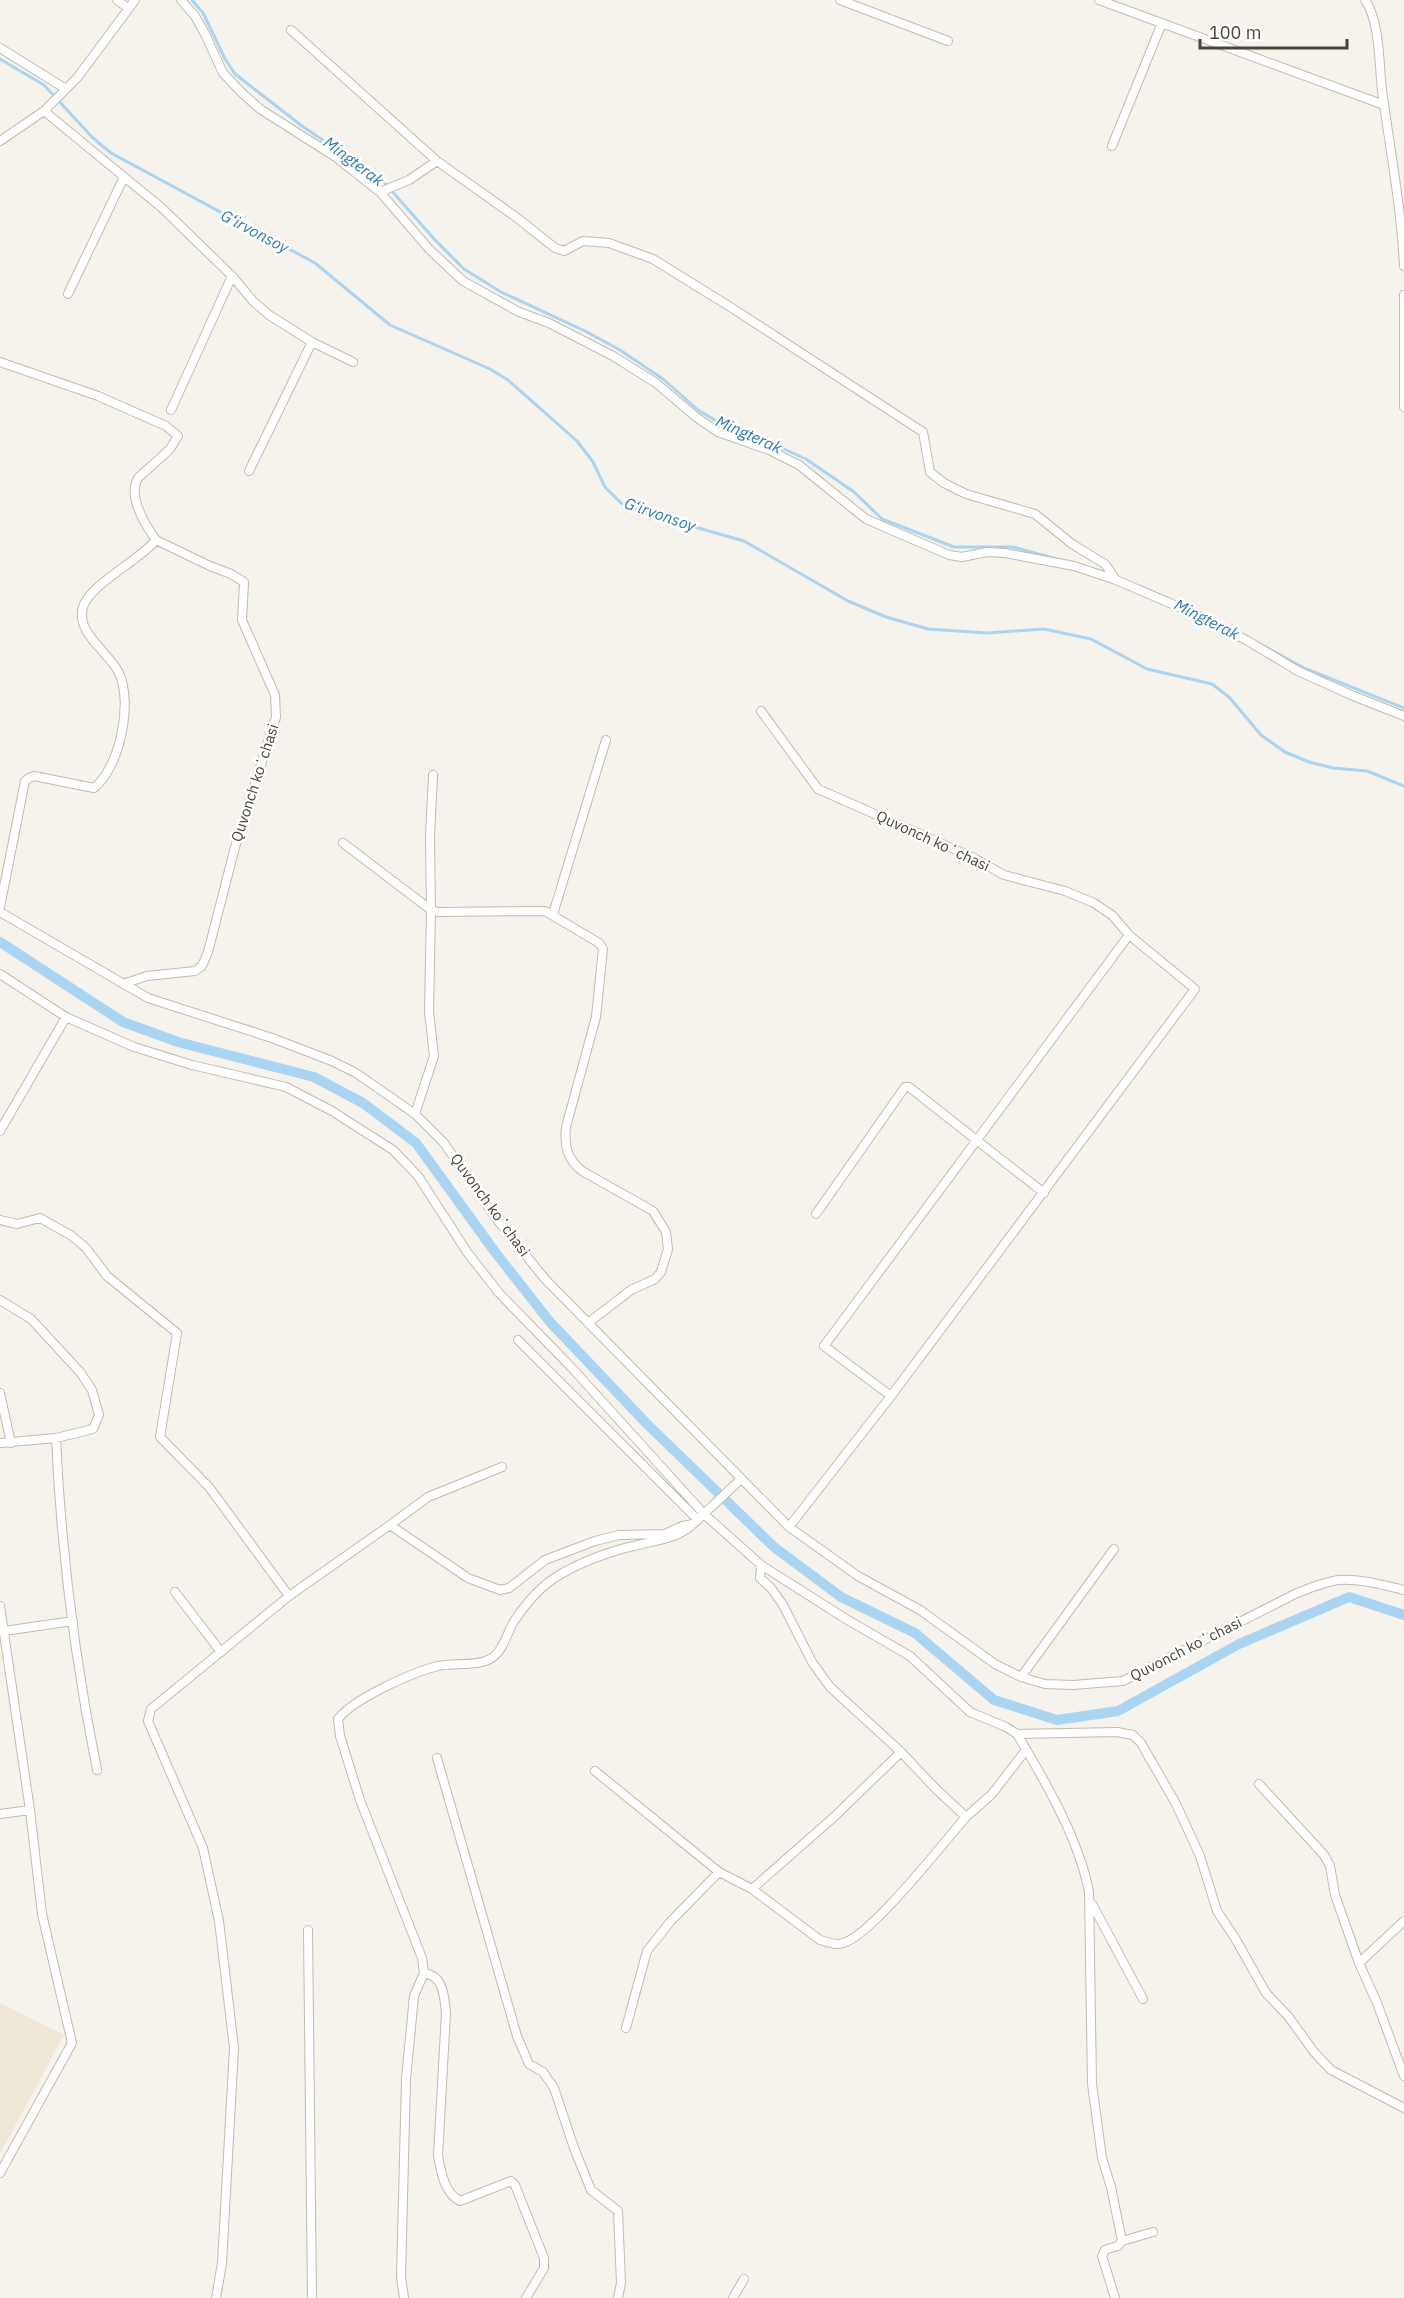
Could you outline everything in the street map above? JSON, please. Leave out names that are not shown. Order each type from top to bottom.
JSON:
[{"type":"street","points":[[117,0],[128,8]]},
{"type":"street","points":[[0,141],[47,109],[104,44],[135,0]]},
{"type":"street","points":[[181,0],[195,16],[223,73],[242,93],[260,109],[383,190],[429,249],[463,281],[519,312],[549,323],[613,356],[656,383],[696,417],[718,432],[769,450],[799,465],[866,519],[949,555],[1005,553],[1074,566],[1116,580],[1248,641],[1298,671],[1404,716]]},
{"type":"street","points":[[840,0],[948,41]]},
{"type":"street","points":[[1099,0],[1384,105]]},
{"type":"street","points":[[1365,0],[1375,31],[1398,189],[1404,266]]},
{"type":"street","points":[[1112,146],[1162,23]]},
{"type":"street","points":[[291,30],[436,161],[516,217],[555,248],[564,251],[583,241],[609,243],[653,259],[923,432],[930,472],[944,483],[984,500],[1035,514],[1072,544],[1105,564],[1116,580]]},
{"type":"street","points":[[0,48],[66,89]]},
{"type":"street","points":[[47,109],[162,208],[269,315],[312,342],[353,362]]},
{"type":"street","points":[[383,190],[409,180],[436,161]]},
{"type":"street","points":[[68,294],[124,177]]},
{"type":"street","points":[[171,410],[232,276]]},
{"type":"street","points":[[1404,296],[1404,407]]},
{"type":"street","points":[[249,471],[312,342]]},
{"type":"street","points":[[0,362],[98,396],[166,426],[178,436],[170,449],[138,478],[134,485],[145,526],[156,540],[139,558],[89,595],[83,605],[81,616],[86,630],[109,658],[119,673],[123,685],[125,706],[122,733],[115,754],[106,774],[94,788],[34,776],[28,778],[0,907]]},
{"type":"street","name":"Quvonch koʻchasi","points":[[123,984],[147,976],[195,971],[202,966],[208,952],[235,847],[276,717],[275,695],[242,620],[244,582],[156,540]]},
{"type":"street","name":"Quvonch koʻchasi","points":[[761,711],[818,789],[972,856],[1004,875],[1065,891],[1094,903],[1113,916],[1129,935],[1195,988],[1044,1193],[789,1527]]},
{"type":"street","points":[[553,914],[606,740]]},
{"type":"street","points":[[415,1114],[434,1056],[429,1012],[430,836],[433,775]]},
{"type":"street","points":[[343,843],[431,910],[438,912],[533,911],[553,914],[599,943],[603,949],[596,1017],[566,1127],[567,1153],[573,1164],[582,1171],[653,1211],[666,1232],[668,1249],[661,1272],[655,1279],[631,1290],[588,1323]]},
{"type":"street","name":"Quvonch koʻchasi","points":[[0,912],[148,998],[272,1038],[332,1061],[356,1073],[415,1114],[444,1143],[495,1218],[545,1279],[789,1527],[842,1566],[920,1610],[995,1664],[1021,1677],[1045,1684],[1064,1685],[1123,1681],[1297,1593],[1323,1583],[1339,1580],[1373,1582],[1404,1590]]},
{"type":"street","points":[[891,1396],[824,1346],[1129,935]]},
{"type":"street","points":[[0,974],[66,1017],[134,1047],[192,1065],[286,1087],[332,1111],[393,1150],[418,1176],[466,1252],[499,1293],[572,1368],[704,1514],[760,1565],[910,1656],[970,1712],[1017,1734],[1083,1862],[1090,1900],[1092,2084],[1102,2158],[1112,2187],[1122,2241]]},
{"type":"street","points":[[0,1131],[66,1017]]},
{"type":"street","points":[[816,1214],[905,1087],[909,1087],[1044,1193]]},
{"type":"street","points":[[0,1220],[17,1224],[40,1218],[72,1236],[86,1248],[107,1276],[177,1333],[160,1437],[209,1487],[289,1596]]},
{"type":"street","points":[[0,1300],[31,1319],[80,1372],[92,1390],[99,1415],[93,1430],[56,1438],[0,1443]]},
{"type":"street","points":[[518,1340],[696,1522]]},
{"type":"street","points":[[0,1393],[11,1443]]},
{"type":"street","points":[[56,1438],[59,1517],[73,1621],[98,1770]]},
{"type":"street","points":[[216,2298],[222,2263],[234,2048],[219,1921],[203,1848],[148,1721],[151,1709],[289,1596],[428,1497],[502,1467]]},
{"type":"street","points":[[404,2298],[401,2277],[406,2079],[414,1996],[424,1973],[422,1958],[360,1800],[339,1736],[338,1719],[345,1709],[400,1680],[438,1666],[467,1662],[480,1663],[489,1660],[502,1645],[514,1622],[552,1580],[573,1568],[608,1554],[636,1545],[663,1540],[684,1532],[741,1479]]},
{"type":"street","points":[[390,1525],[468,1578],[500,1590],[509,1587],[545,1560],[595,1541],[619,1535],[665,1533],[696,1522]]},
{"type":"street","points":[[1021,1677],[1114,1549]]},
{"type":"street","points":[[760,1565],[760,1578],[771,1588],[783,1605],[818,1671],[830,1687],[901,1752],[966,1817]]},
{"type":"street","points":[[175,1592],[220,1653]]},
{"type":"street","points":[[0,1606],[4,1631],[3,1641],[30,1810],[42,1914],[72,2043],[0,2173]]},
{"type":"street","points":[[4,1631],[73,1621]]},
{"type":"street","points":[[1017,1734],[1117,1732],[1133,1736],[1141,1743],[1176,1804],[1200,1856],[1217,1911],[1266,1993],[1288,2016],[1314,2052],[1332,2070],[1404,2108]]},
{"type":"street","points":[[595,1771],[719,1872],[752,1889],[820,1940],[833,1944],[843,1943],[858,1935],[883,1912],[966,1817],[992,1794],[1026,1750]]},
{"type":"street","points":[[752,1889],[834,1817],[901,1752]]},
{"type":"street","points":[[438,1758],[516,2036],[529,2064],[543,2072],[554,2088],[591,2190],[618,2211],[621,2283],[618,2298]]},
{"type":"street","points":[[1259,1784],[1324,1855],[1330,1866],[1335,1895],[1404,2076]]},
{"type":"street","points":[[0,1814],[30,1810]]},
{"type":"street","points":[[626,2028],[647,1951],[670,1922],[719,1872]]},
{"type":"street","points":[[1090,1900],[1143,1999]]},
{"type":"street","points":[[1359,1963],[1404,1922]]},
{"type":"street","points":[[308,1930],[312,2298]]},
{"type":"street","points":[[424,1973],[432,1974],[439,1980],[444,1993],[446,2013],[438,2156],[442,2175],[453,2198],[460,2201],[510,2181],[515,2185],[543,2258],[544,2268],[526,2298]]},
{"type":"street","points":[[1115,2298],[1102,2256],[1105,2250],[1118,2246],[1122,2241],[1153,2232]]},
{"type":"street","points":[[733,2298],[744,2278]]},
{"type":"shaded area","points":[[0,2003],[64,2035],[0,2154]]},
{"type":"waterway","name":"Mingterak","points":[[192,0],[203,13],[225,59],[235,74],[302,126],[383,181],[464,269],[501,292],[620,350],[663,379],[698,410],[728,428],[766,441],[806,459],[854,492],[882,519],[954,547],[1013,547],[1064,561]]},
{"type":"waterway","name":"G‘irvonsoy","points":[[0,59],[44,85],[92,137],[111,153],[315,263],[390,325],[490,369],[508,380],[577,441],[593,462],[605,487],[621,503],[649,514],[744,541],[848,601],[886,617],[928,629],[987,633],[1044,629],[1091,639],[1147,669],[1212,684],[1229,697],[1261,735],[1285,752],[1309,762],[1333,768],[1367,771],[1404,786]]},
{"type":"waterway","name":"Mingterak","points":[[1139,586],[1169,599]]},
{"type":"waterway","name":"Mingterak","points":[[1260,644],[1304,668],[1404,708]]},
{"type":"waterway","points":[[0,942],[123,1022],[178,1042],[314,1077],[363,1103],[416,1143],[495,1252],[550,1322],[647,1424],[774,1547],[841,1597],[915,1633],[994,1700],[1057,1720],[1118,1711],[1239,1644],[1349,1597],[1404,1615]]}]
